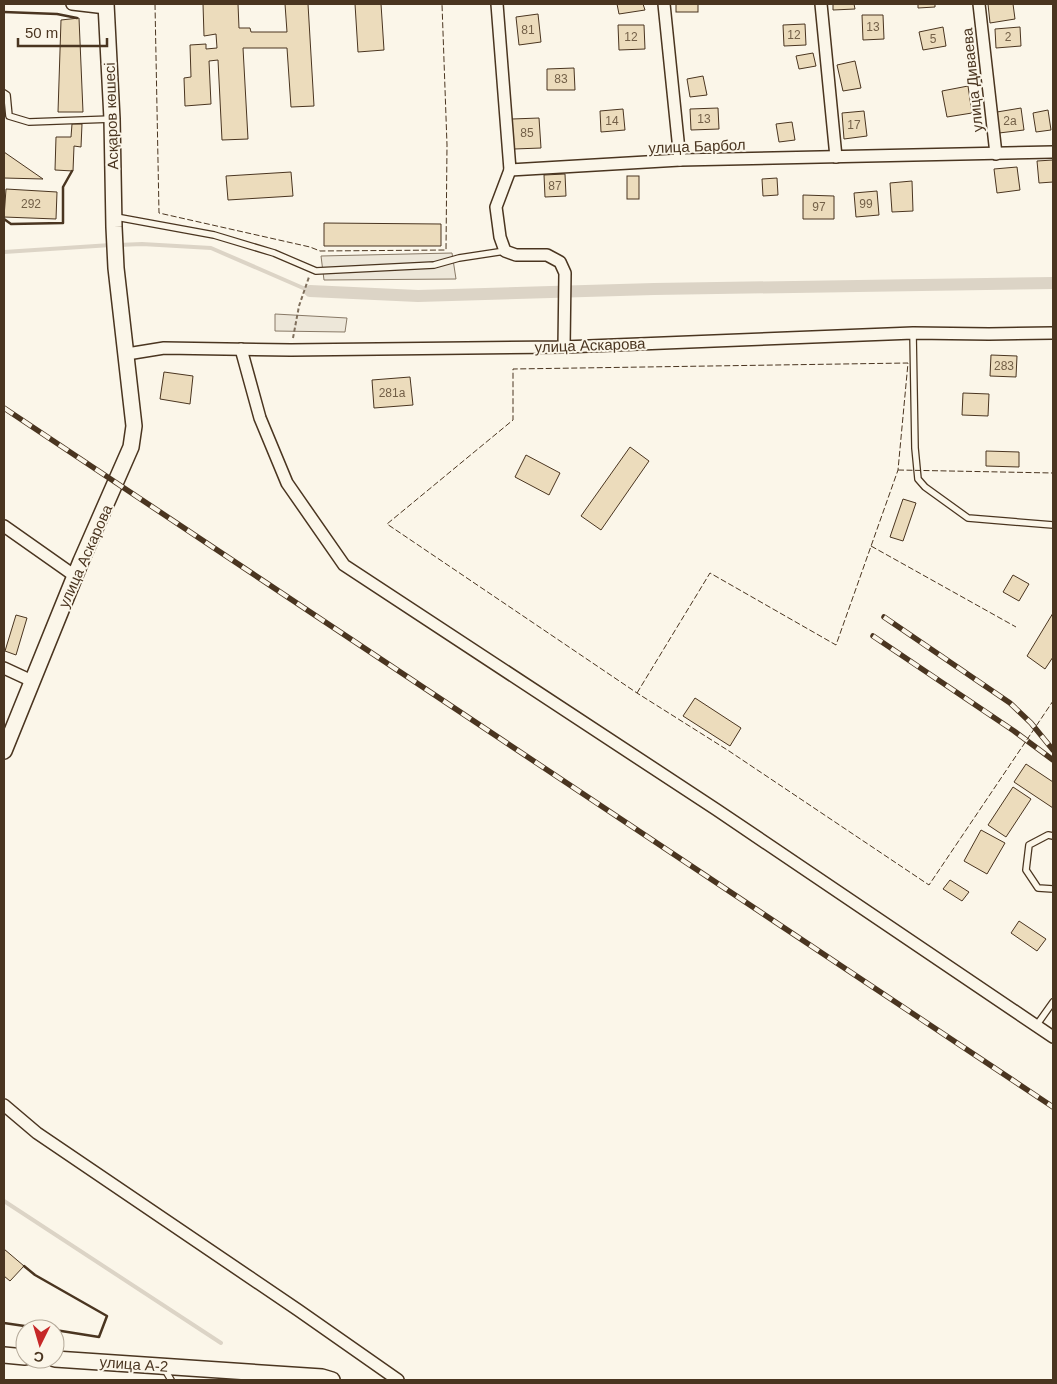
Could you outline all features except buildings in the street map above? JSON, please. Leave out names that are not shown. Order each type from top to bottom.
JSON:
[{"type":"main road","name":"Асқаров көшесі","points":[[106,6],[112,119],[114,222]]},
{"type":"main road","name":"улица Аскарова","points":[[4,751],[75,576],[131,448],[134,426],[116,268],[114,222]]},
{"type":"main road","name":"улица А-2","points":[[65,1360],[322,1377],[332,1380]]},
{"type":"street","points":[[72,4],[106,6]]},
{"type":"street","points":[[496,4],[510,170],[496,207],[500,237],[505,251],[516,255],[547,255],[560,262],[565,272],[564,347]]},
{"type":"street","points":[[664,4],[680,160]]},
{"type":"street","points":[[821,4],[836,157]]},
{"type":"street","name":"улица Диваева","points":[[979,4],[996,154]]},
{"type":"street","name":"улица Барбол","points":[[510,170],[680,160],[1053,152]]},
{"type":"street","name":"улица Аскарова","points":[[127,354],[164,348],[291,350],[564,347],[913,333],[1053,333]]},
{"type":"street","points":[[241,349],[260,418],[287,483],[344,565],[717,810],[1053,1037]]},
{"type":"street","points":[[4,526],[75,576]]},
{"type":"street","points":[[4,668],[32,681]]},
{"type":"street","points":[[4,1105],[37,1133],[398,1380]]},
{"type":"lane","points":[[4,93],[7,96],[9,116],[29,122],[112,119]]},
{"type":"lane","points":[[114,222],[214,234],[274,253],[316,271],[434,266],[459,258],[505,251]]},
{"type":"lane","points":[[913,333],[915,448],[918,479],[968,518],[1053,525]]},
{"type":"lane","points":[[1053,836],[1048,835],[1029,845],[1026,870],[1038,888],[1053,889]]},
{"type":"lane","points":[[1036,1026],[1053,1002]]},
{"type":"lane","points":[[163,1366],[171,1380]]},
{"type":"path","points":[[291,350],[299,306],[311,269]]},
{"type":"shaded area","points":[[452,253],[456,279],[324,280],[321,256]]},
{"type":"shaded area","points":[[275,314],[347,318],[345,332],[275,331]]},
{"type":"waterway","points":[[118,245],[142,244],[211,248],[310,291]]},
{"type":"waterway","points":[[4,252],[111,245]]},
{"type":"waterway","points":[[310,291],[418,296],[654,289],[1053,283]]},
{"type":"waterway","points":[[4,1201],[221,1343]]},
{"type":"railway","points":[[4,408],[1053,1107]]},
{"type":"railway","points":[[884,617],[1010,703],[1031,723],[1053,750]]},
{"type":"railway","points":[[873,636],[1014,731],[1053,760]]},
{"type":"fence","points":[[155,4],[159,213],[310,247],[320,251],[446,250],[447,145],[442,4]]},
{"type":"fence","points":[[637,693],[710,573],[836,645],[898,470],[908,363],[513,369],[513,420],[387,524],[637,693],[729,751],[929,885],[1053,701]]},
{"type":"fence","points":[[898,470],[1053,473]]},
{"type":"fence","points":[[871,546],[1016,627]]},
{"type":"wall","points":[[4,12],[57,14],[77,18]]},
{"type":"wall","points":[[4,219],[11,224],[63,223],[63,187],[72,171]]},
{"type":"wall","points":[[24,1266],[35,1275],[107,1316],[99,1337],[65,1332]]},
{"type":"wall","points":[[4,1323],[15,1325]]}]
